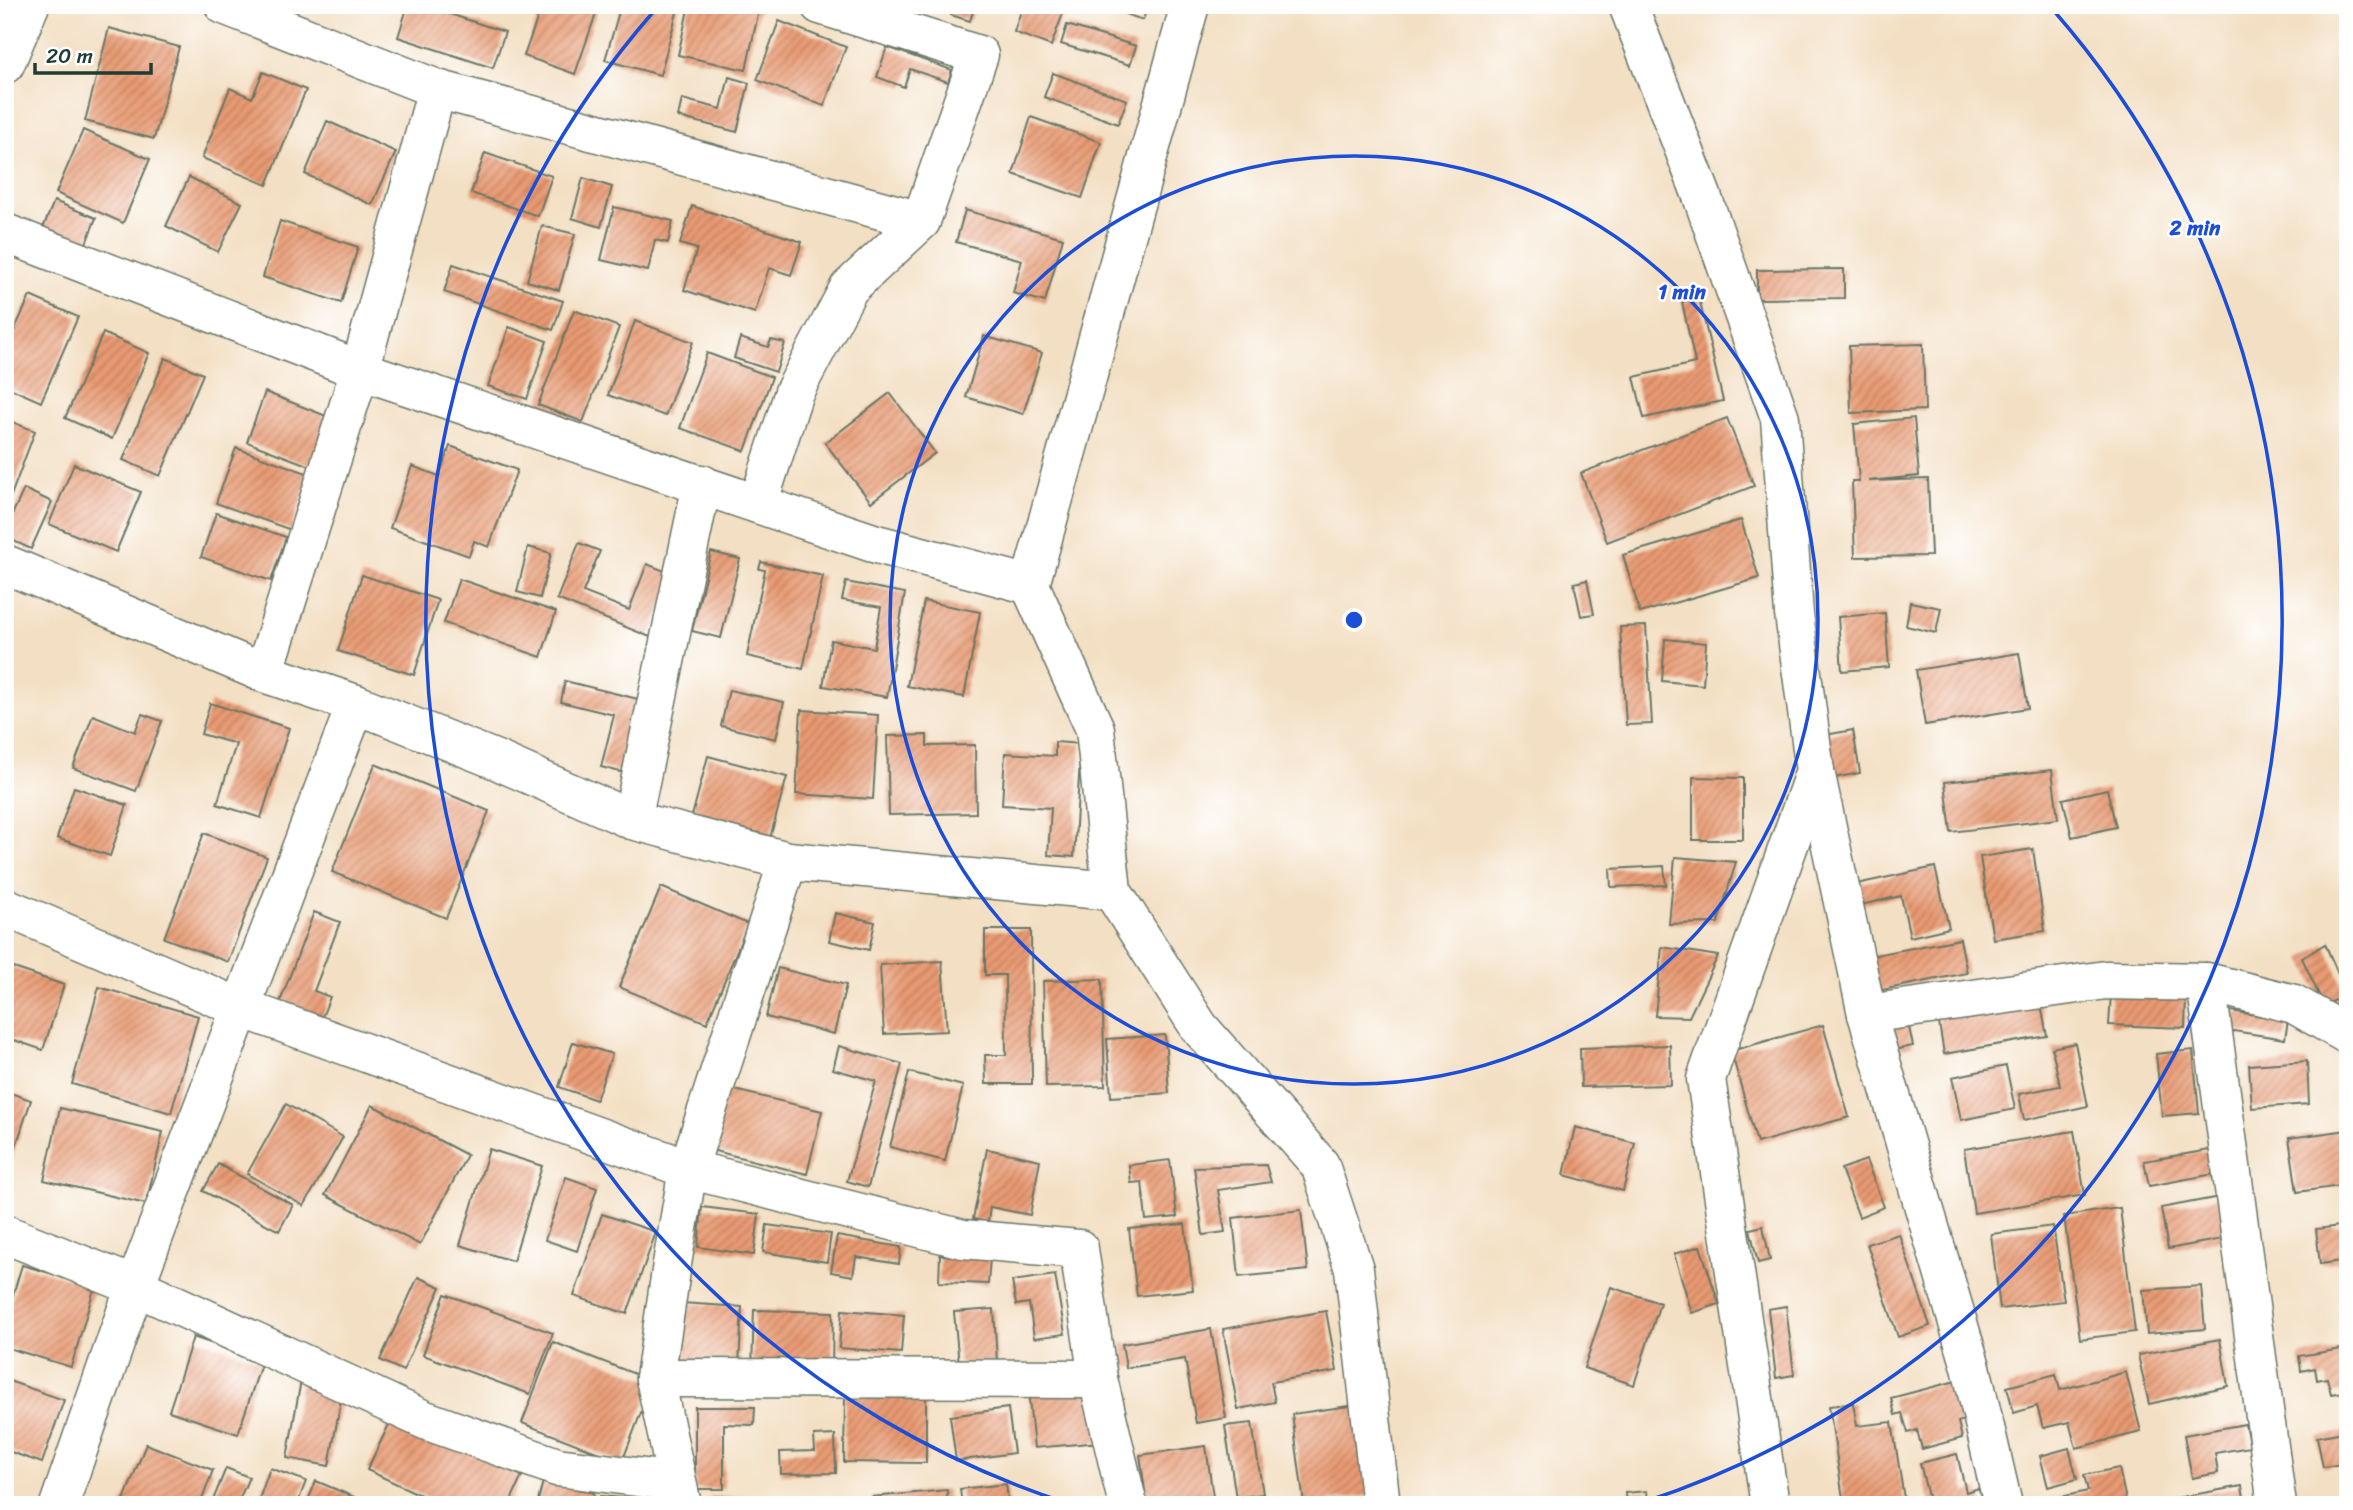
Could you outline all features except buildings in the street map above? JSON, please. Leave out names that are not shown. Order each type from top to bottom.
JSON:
[{"type":"street","points":[[5,64],[30,5]]},
{"type":"street","points":[[223,5],[437,89],[921,221]]},
{"type":"street","points":[[758,504],[794,392],[849,288],[921,221],[979,55],[820,5]]},
{"type":"street","points":[[1190,5],[1030,585],[1095,729],[1112,891],[1199,1027],[1320,1165],[1354,1269],[1381,1505]]},
{"type":"street","points":[[1629,5],[1702,196],[1780,418],[1794,614],[1815,771],[1867,1014],[1971,1367],[2003,1505]]},
{"type":"street","points":[[264,673],[360,370],[437,89]]},
{"type":"street","points":[[5,233],[360,370],[873,543],[1030,585]]},
{"type":"street","points":[[632,820],[702,484]]},
{"type":"street","points":[[5,564],[264,673],[356,704],[494,759],[632,820],[788,861],[1112,891]]},
{"type":"street","points":[[59,1505],[135,1286],[356,704]]},
{"type":"street","points":[[1770,1505],[1706,1079],[1815,771]]},
{"type":"street","points":[[5,1234],[135,1286],[425,1420],[556,1467],[680,1493],[655,1378],[688,1169],[788,861]]},
{"type":"street","points":[[5,907],[241,1008],[688,1169],[963,1240],[1080,1250],[1098,1379],[1128,1505]]},
{"type":"street","points":[[1867,1014],[2106,981],[2206,982],[2294,1004],[2348,1035]]},
{"type":"street","points":[[2206,982],[2277,1505]]},
{"type":"street","points":[[655,1378],[1098,1379]]}]
